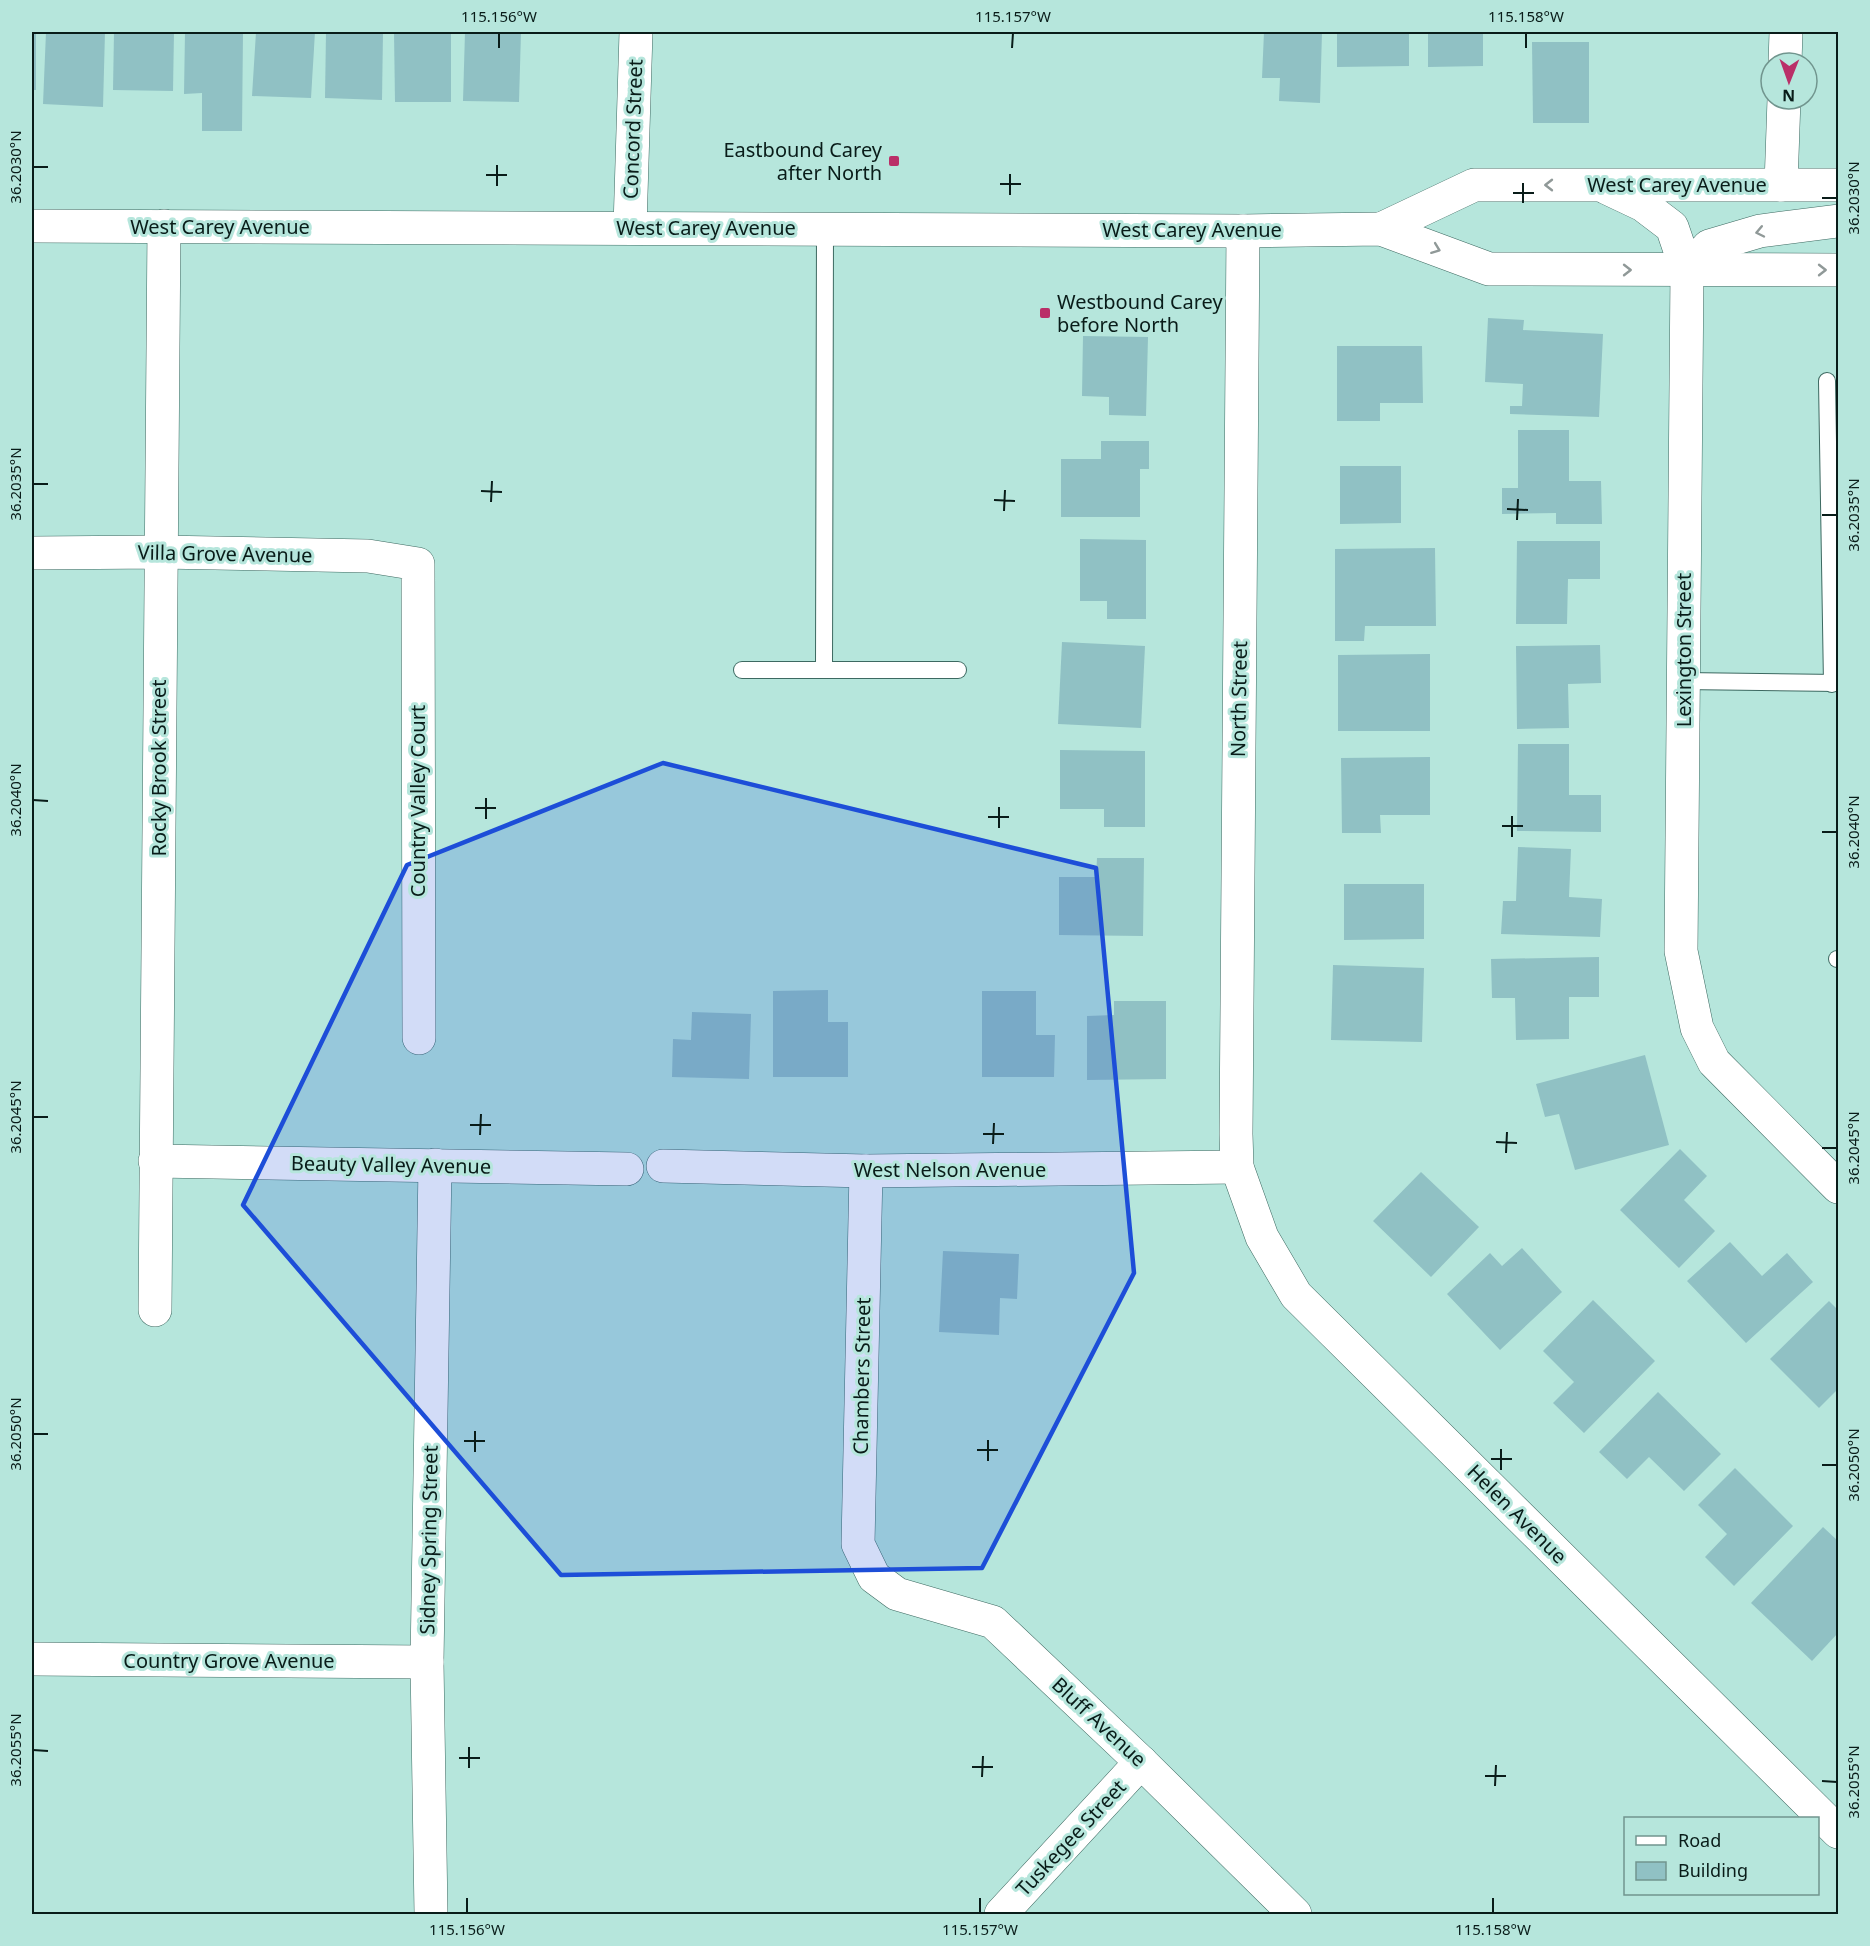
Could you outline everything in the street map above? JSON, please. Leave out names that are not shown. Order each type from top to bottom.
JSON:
[{"type":"street","name":"Concord Street","points":[[630,227],[636,32]]},
{"type":"street","points":[[1785,51],[1786,32]]},
{"type":"street","points":[[1781,185],[1784,111]]},
{"type":"street","name":"West Carey Avenue","points":[[1381,228],[1474,185],[1839,185]]},
{"type":"street","name":"Lexington Street","points":[[1603,186],[1642,205],[1672,227],[1687,271],[1681,951],[1697,1028],[1714,1062],[1839,1187]]},
{"type":"street","points":[[1687,271],[1708,246],[1760,231],[1839,221]]},
{"type":"street","name":"West Carey Avenue","points":[[32,226],[1243,231],[1381,228],[1489,269],[1839,270]]},
{"type":"street","name":"Rocky Brook Street","points":[[155,1310],[164,226]]},
{"type":"street","name":"North Street","points":[[1237,1167],[1243,231]]},
{"type":"street","name":"Villa Grove Avenue","points":[[32,554],[160,552],[368,556],[418,564]]},
{"type":"street","name":"Country Valley Court","points":[[418,564],[419,1038]]},
{"type":"street","name":"Beauty Valley Avenue","points":[[155,1161],[627,1169]]},
{"type":"street","name":"Sidney Spring Street","points":[[431,1914],[427,1662],[435,1165]]},
{"type":"street","name":"West Nelson Avenue","points":[[663,1166],[866,1171],[1237,1167]]},
{"type":"street","name":"Helen Avenue","points":[[1237,1167],[1262,1237],[1296,1295],[1839,1832]]},
{"type":"street","name":"Chambers Street","points":[[866,1171],[858,1544],[874,1577]]},
{"type":"street","name":"Bluff Avenue","points":[[874,1577],[897,1594],[993,1622],[1141,1762],[1295,1914]]},
{"type":"street","name":"Country Grove Avenue","points":[[32,1659],[427,1662]]},
{"type":"street","name":"Tuskegee Street","points":[[1001,1914],[1141,1762]]},
{"type":"lane","points":[[824,670],[825,228]]},
{"type":"lane","points":[[1683,681],[1835,683],[1827,381]]},
{"type":"lane","points":[[742,670],[958,670]]},
{"type":"highlighted area","points":[[663,763],[1096,868],[1134,1273],[982,1568],[561,1575],[243,1205],[407,865]]},
{"type":"building","points":[[32,32],[36,32],[36,90],[32,90]]},
{"type":"building","points":[[46,32],[105,32],[103,107],[43,104]]},
{"type":"building","points":[[114,32],[174,32],[173,91],[113,90]]},
{"type":"building","points":[[185,32],[243,32],[242,131],[202,131],[202,93],[184,94]]},
{"type":"building","points":[[256,32],[315,32],[311,98],[252,96]]},
{"type":"building","points":[[326,32],[383,32],[382,100],[325,98]]},
{"type":"building","points":[[394,32],[451,32],[451,102],[395,102]]},
{"type":"building","points":[[465,32],[521,32],[519,102],[463,101]]},
{"type":"building","points":[[1264,32],[1322,32],[1320,103],[1279,101],[1280,78],[1262,78]]},
{"type":"building","points":[[1337,32],[1409,32],[1409,66],[1337,67]]},
{"type":"building","points":[[1428,32],[1483,32],[1483,66],[1428,67]]},
{"type":"building","points":[[1532,42],[1589,42],[1589,123],[1533,123]]},
{"type":"building","points":[[1488,318],[1524,320],[1523,330],[1603,334],[1599,417],[1510,414],[1510,406],[1522,406],[1523,384],[1485,382]]},
{"type":"building","points":[[1083,336],[1148,337],[1146,416],[1109,415],[1109,397],[1082,396]]},
{"type":"building","points":[[1337,346],[1422,346],[1423,403],[1380,403],[1380,421],[1337,421]]},
{"type":"building","points":[[1518,430],[1569,430],[1569,481],[1601,481],[1602,524],[1556,524],[1556,513],[1502,514],[1502,488],[1518,488]]},
{"type":"building","points":[[1101,441],[1149,441],[1149,469],[1140,469],[1140,517],[1061,517],[1061,459],[1101,459]]},
{"type":"building","points":[[1340,466],[1401,466],[1401,523],[1340,524]]},
{"type":"building","points":[[1080,539],[1146,540],[1146,619],[1107,619],[1107,601],[1080,601]]},
{"type":"building","points":[[1517,541],[1600,541],[1600,579],[1568,579],[1567,624],[1516,624]]},
{"type":"building","points":[[1435,548],[1436,626],[1365,626],[1364,641],[1335,641],[1335,549]]},
{"type":"building","points":[[1062,642],[1145,646],[1141,728],[1058,724]]},
{"type":"building","points":[[1600,645],[1601,683],[1568,684],[1569,728],[1517,729],[1516,646]]},
{"type":"building","points":[[1430,654],[1430,731],[1338,731],[1338,655]]},
{"type":"building","points":[[1518,744],[1569,744],[1569,795],[1601,795],[1601,832],[1517,831]]},
{"type":"building","points":[[1060,750],[1145,751],[1145,827],[1104,827],[1104,809],[1060,809]]},
{"type":"building","points":[[1430,757],[1430,815],[1380,815],[1381,833],[1342,833],[1341,758]]},
{"type":"building","points":[[1518,847],[1571,849],[1569,897],[1602,899],[1600,937],[1501,934],[1503,901],[1516,901]]},
{"type":"building","points":[[1097,858],[1144,858],[1143,936],[1059,935],[1059,877],[1096,877]]},
{"type":"building","points":[[1344,884],[1424,884],[1424,939],[1344,940]]},
{"type":"building","points":[[1599,957],[1599,997],[1569,997],[1569,1039],[1516,1040],[1515,998],[1492,998],[1491,959]]},
{"type":"building","points":[[1333,965],[1424,968],[1422,1042],[1331,1040]]},
{"type":"building","points":[[828,990],[828,1022],[848,1022],[848,1077],[773,1077],[773,991]]},
{"type":"building","points":[[982,991],[1036,991],[1036,1035],[1055,1035],[1054,1077],[982,1077]]},
{"type":"building","points":[[1114,1001],[1166,1001],[1166,1079],[1087,1080],[1087,1016],[1114,1015]]},
{"type":"building","points":[[692,1012],[751,1014],[749,1079],[672,1077],[673,1039],[691,1040]]},
{"type":"building","points":[[1645,1055],[1669,1145],[1575,1170],[1559,1114],[1545,1117],[1536,1084]]},
{"type":"building","points":[[1680,1149],[1707,1176],[1684,1200],[1715,1231],[1679,1268],[1620,1210]]},
{"type":"building","points":[[1421,1172],[1479,1227],[1431,1277],[1373,1221]]},
{"type":"building","points":[[1730,1242],[1762,1276],[1787,1253],[1813,1282],[1746,1343],[1687,1281]]},
{"type":"building","points":[[1522,1248],[1562,1292],[1500,1350],[1447,1294],[1490,1253],[1502,1266]]},
{"type":"building","points":[[943,1251],[1019,1254],[1017,1299],[1000,1298],[999,1335],[939,1332]]},
{"type":"building","points":[[1593,1300],[1655,1361],[1584,1433],[1553,1403],[1574,1382],[1543,1351]]},
{"type":"building","points":[[1829,1301],[1838,1310],[1838,1389],[1819,1408],[1770,1359]]},
{"type":"building","points":[[1658,1392],[1721,1454],[1684,1491],[1649,1457],[1627,1479],[1599,1452]]},
{"type":"building","points":[[1735,1468],[1793,1526],[1734,1586],[1705,1557],[1727,1534],[1698,1505]]},
{"type":"building","points":[[1823,1527],[1838,1541],[1838,1633],[1812,1661],[1751,1603]]},
{"type":"place","name":"Eastbound Carey after North","points":[[894,161]]},
{"type":"place","name":"Westbound Carey before North","points":[[1045,313]]}]
